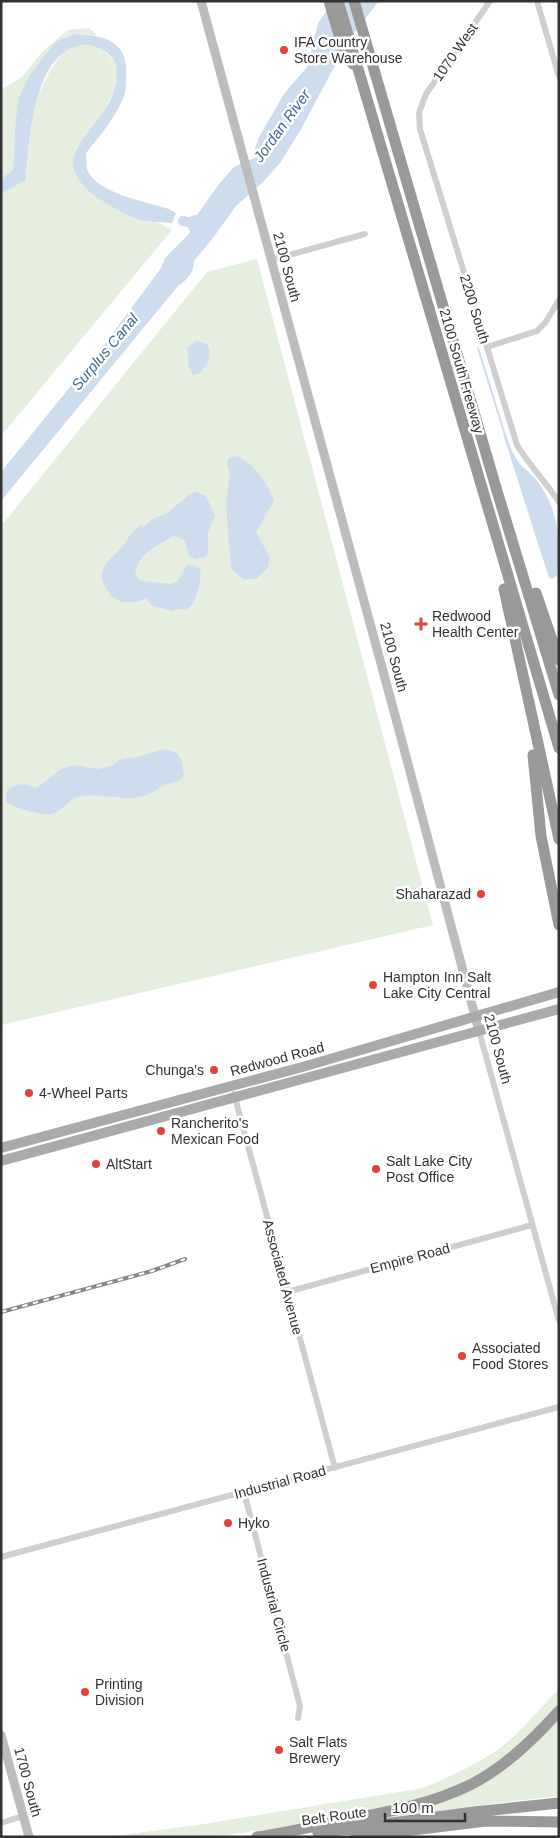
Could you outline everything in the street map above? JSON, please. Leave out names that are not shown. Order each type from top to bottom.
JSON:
[{"type":"highway","points":[[329,1],[344,52],[357,69]]},
{"type":"highway","name":"2100 South Freeway","points":[[338,1],[559,748]]},
{"type":"highway","points":[[354,1],[367,36]]},
{"type":"highway","points":[[362,1],[367,36]]},
{"type":"highway","name":"2100 South Freeway","points":[[367,36],[393,116],[392,135],[559,695]]},
{"type":"highway","points":[[488,459],[502,490],[559,660]]},
{"type":"highway","points":[[496,540],[506,601],[559,839]]},
{"type":"highway","points":[[527,698],[541,836],[559,925]]},
{"type":"highway","points":[[257,1837],[397,1810],[434,1800],[473,1784],[505,1762],[536,1737],[559,1711]]},
{"type":"highway","name":"Belt Route","points":[[291,1837],[559,1802]]},
{"type":"highway","name":"Belt Route","points":[[356,1837],[486,1821],[559,1822]]},
{"type":"main road","name":"Redwood Road","points":[[1,1148],[376,1046],[559,992]]},
{"type":"main road","name":"Redwood Road","points":[[1,1161],[559,1010]]},
{"type":"street","name":"2100 South","points":[[201,1],[559,1321]]},
{"type":"street","name":"1070 West","points":[[421,104],[429,89],[490,1]]},
{"type":"street","points":[[537,1],[559,77]]},
{"type":"street","name":"2200 South","points":[[421,104],[419,121],[422,136],[517,445],[559,502]]},
{"type":"street","points":[[271,260],[365,234]]},
{"type":"street","points":[[487,347],[537,331],[545,323],[559,300]]},
{"type":"street","name":"Associated Avenue","points":[[232,1086],[335,1468]]},
{"type":"street","name":"Empire Road","points":[[287,1292],[532,1225]]},
{"type":"street","name":"Industrial Road","points":[[1,1556],[559,1407]]},
{"type":"street","name":"Industrial Circle","points":[[244,1492],[300,1706],[298,1718]]},
{"type":"street","name":"1700 South","points":[[1,1735],[29,1837]]},
{"type":"street","points":[[1,1822],[23,1816]]},
{"type":"shaded area","points":[[89,28],[97,35],[75,34],[18,99],[13,170],[1,179],[1,90],[22,77],[43,51],[68,30]]},
{"type":"shaded area","points":[[88,45],[103,50],[114,61],[116,71],[115,89],[103,114],[77,147],[74,171],[145,221],[155,221],[172,230],[1,436],[1,194],[26,180],[30,134],[36,104],[47,75],[68,49],[74,46]]},
{"type":"shaded area","points":[[257,259],[433,925],[1,1025],[1,526],[207,272]]},
{"type":"shaded area","points":[[559,1689],[559,1708],[520,1749],[444,1795],[318,1822],[213,1837],[107,1837],[198,1825],[423,1788],[469,1767],[501,1747]]},
{"type":"shaded area","points":[[559,1719],[559,1796],[378,1820],[444,1801]]},
{"type":"water","name":"Surplus Canal","points":[[334,1],[379,1],[348,41],[300,131],[280,163],[263,182],[236,206],[194,261],[193,269],[189,276],[178,286],[1,501],[1,472],[104,345],[161,268],[165,258],[189,234],[188,228],[191,216],[197,215],[219,184],[234,167],[256,157],[254,151],[259,137],[284,94],[307,67],[318,23]]},
{"type":"water","points":[[75,34],[96,36],[112,42],[119,48],[126,64],[126,88],[123,99],[111,120],[86,153],[87,169],[100,184],[111,190],[176,213],[172,223],[141,220],[127,214],[95,196],[79,180],[73,166],[75,153],[112,97],[116,80],[116,66],[112,58],[102,50],[89,45],[68,50],[54,62],[44,79],[37,99],[29,143],[26,180],[1,194],[1,179],[13,170],[18,99],[30,75],[55,42]]},
{"type":"water","points":[[197,341],[207,344],[210,356],[200,373],[193,375],[189,367],[187,347]]},
{"type":"water","points":[[506,434],[517,460],[538,482],[551,505],[558,539],[557,576],[552,579],[549,578],[503,435]]},
{"type":"water","points":[[237,456],[243,459],[260,475],[274,501],[256,532],[270,558],[268,568],[257,578],[244,580],[231,569],[226,504],[230,475],[227,464],[229,458]]},
{"type":"water","points":[[196,492],[206,496],[215,516],[208,532],[208,552],[206,557],[196,559],[189,556],[183,540],[173,536],[154,547],[144,556],[135,574],[142,581],[171,584],[177,582],[186,566],[191,565],[200,568],[199,584],[191,605],[188,608],[176,609],[174,611],[152,606],[146,598],[128,603],[113,597],[102,579],[103,569],[107,562],[138,527],[141,525],[145,526],[155,517],[165,515],[190,494]]},
{"type":"water","points":[[163,749],[177,753],[181,759],[184,775],[178,781],[165,785],[144,796],[136,798],[79,797],[50,814],[27,810],[9,804],[6,801],[7,792],[12,787],[22,784],[34,788],[38,787],[61,769],[75,765],[98,769],[113,765],[121,759],[142,756]]},
{"type":"waterway","name":"Jordan River","points":[[183,221],[202,225]]},
{"type":"waterway","points":[[478,348],[505,435]]},
{"type":"railway","points":[[1,1312],[152,1271],[185,1259]]},
{"type":"place","name":"IFA Country Store Warehouse","points":[[284,50]]},
{"type":"place","name":"Redwood Health Center","points":[[421,624]]},
{"type":"place","name":"Shaharazad","points":[[481,894]]},
{"type":"place","name":"Hampton Inn Salt Lake City Central","points":[[373,985]]},
{"type":"place","name":"Chunga's","points":[[214,1070]]},
{"type":"place","name":"4-Wheel Parts","points":[[29,1093]]},
{"type":"place","name":"Rancherito's Mexican Food","points":[[161,1131]]},
{"type":"place","name":"AltStart","points":[[96,1164]]},
{"type":"place","name":"Salt Lake City Post Office","points":[[376,1169]]},
{"type":"place","name":"Associated Food Stores","points":[[462,1356]]},
{"type":"place","name":"Hyko","points":[[228,1523]]},
{"type":"place","name":"Printing Division","points":[[85,1692]]},
{"type":"place","name":"Salt Flats Brewery","points":[[279,1750]]}]
